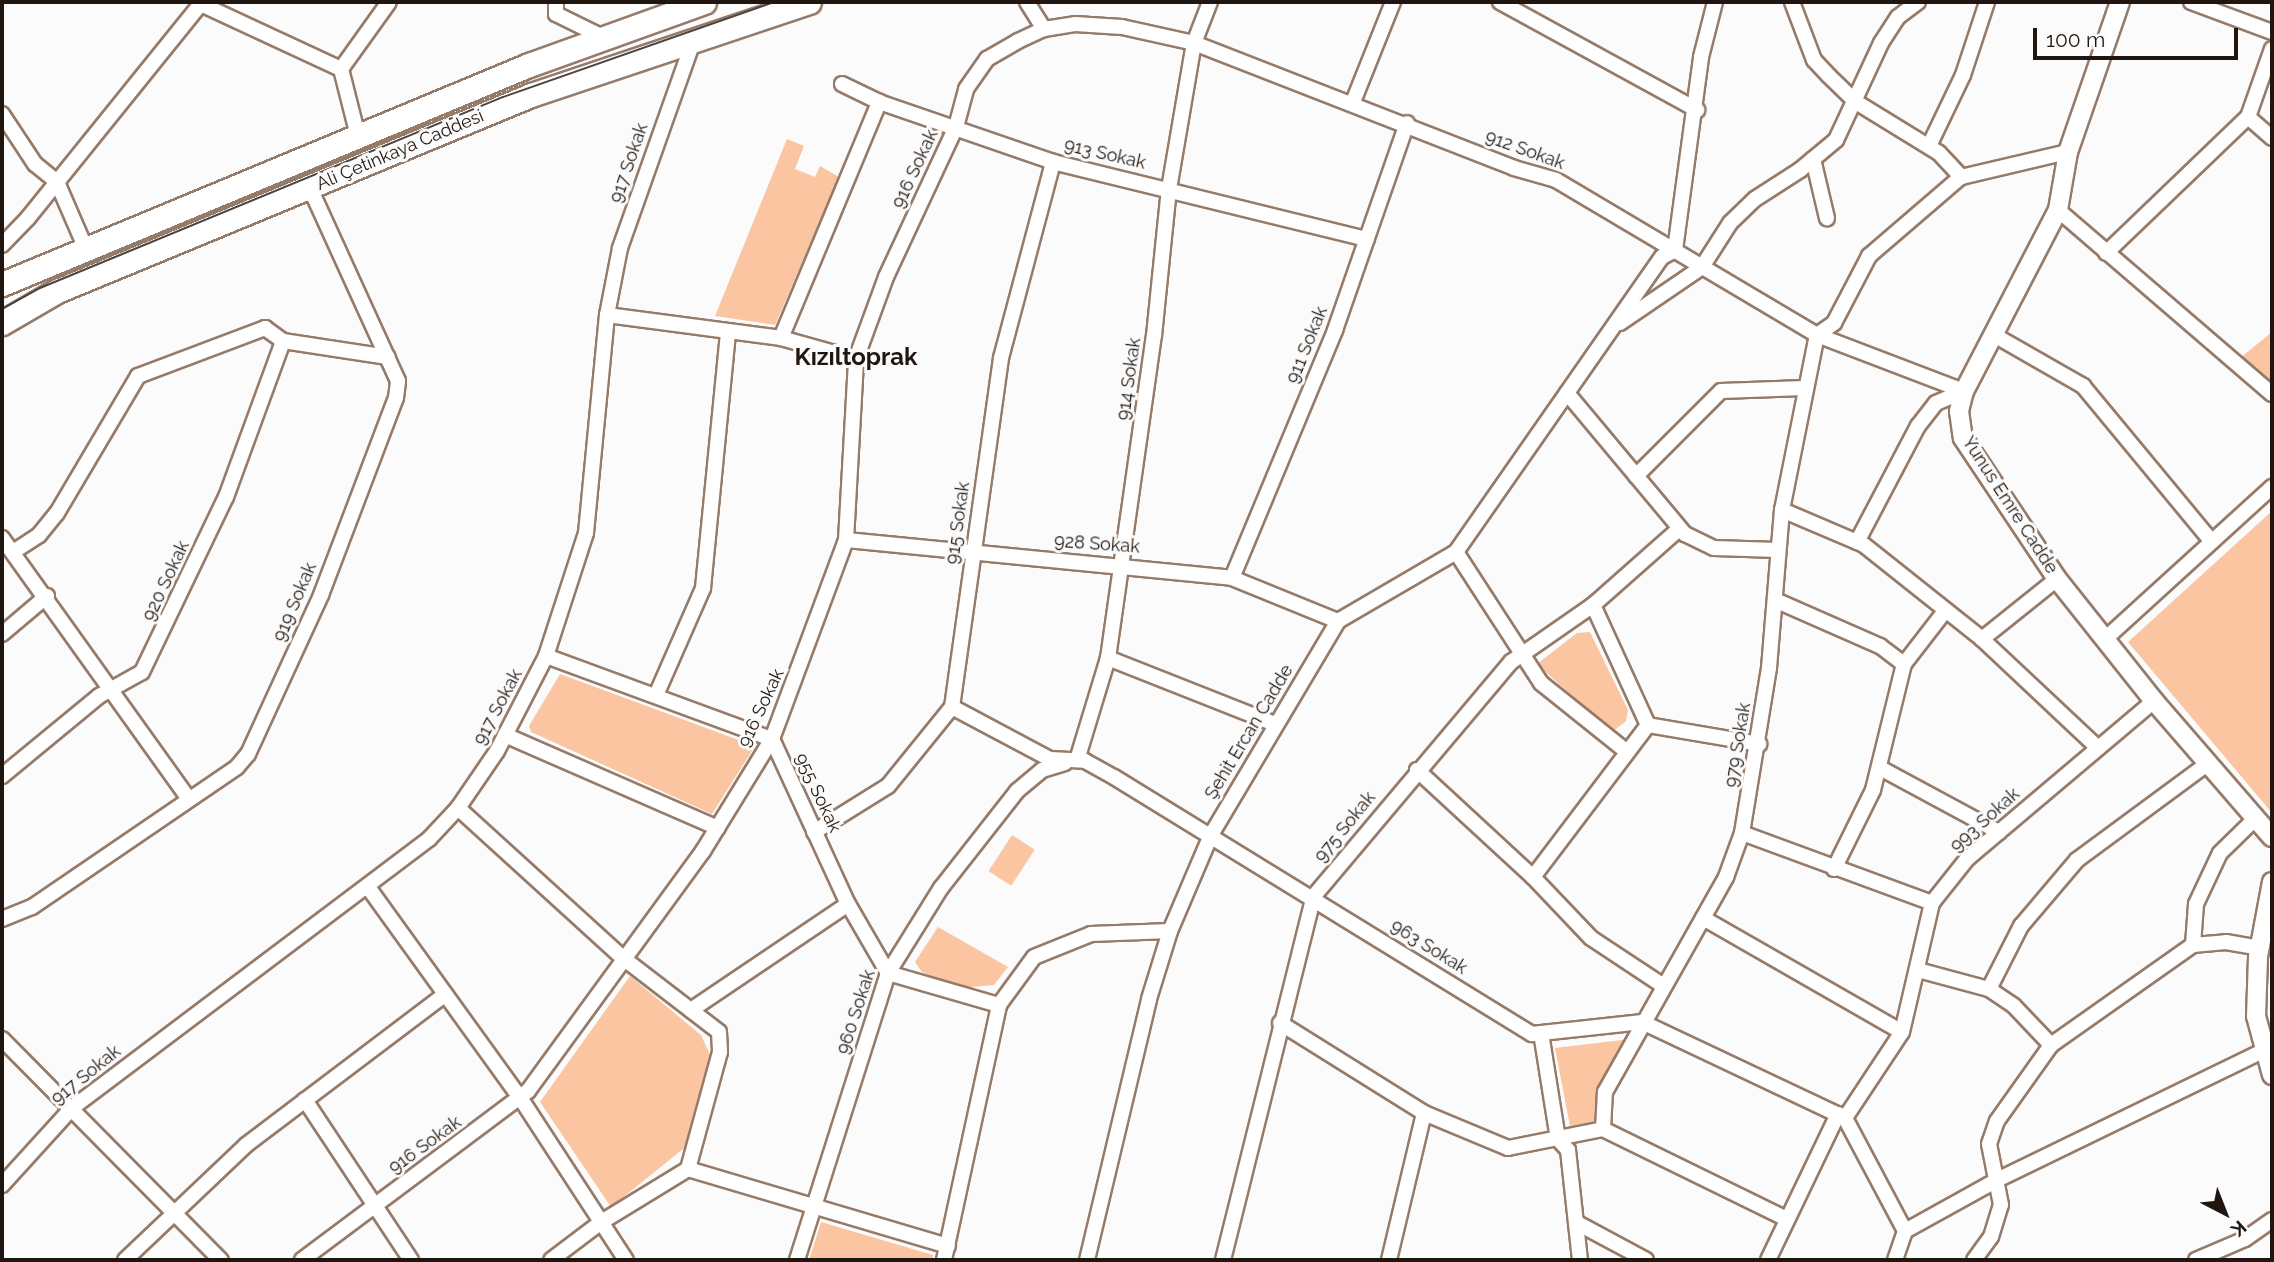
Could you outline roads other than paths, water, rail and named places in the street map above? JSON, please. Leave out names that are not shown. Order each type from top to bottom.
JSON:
[{"type":"main road","points":[[2,284],[358,136],[605,38],[704,2]]},
{"type":"main road","name":"Ali Çetinkaya Caddesi","points":[[2,323],[57,291],[531,95],[809,2]]},
{"type":"street","points":[[358,136],[341,69],[388,2]]},
{"type":"street","points":[[556,2],[556,15],[605,38]]},
{"type":"street","points":[[1027,2],[1044,29]]},
{"type":"street","name":"914 Sokak","points":[[1077,760],[1108,658],[1154,336],[1169,189],[1194,43],[1210,2]]},
{"type":"street","points":[[1353,102],[1392,2]]},
{"type":"street","points":[[1500,2],[1528,7],[1697,110]]},
{"type":"street","points":[[1675,250],[1697,110],[1701,57],[1715,2]]},
{"type":"street","points":[[1791,2],[1814,60],[1856,102],[1928,146],[1961,177]]},
{"type":"street","name":"Şehit Ercan Cadde","points":[[1614,327],[1702,267],[1730,223],[1755,199],[1836,140],[1886,34],[1898,16],[1918,2]]},
{"type":"street","points":[[1928,146],[1963,75],[1987,2]]},
{"type":"street","name":"Yunus Emre Cadde","points":[[2120,2],[2068,152],[2058,210],[1964,391],[1959,411],[1964,438],[2057,579],[2154,701],[2272,837]]},
{"type":"street","points":[[2191,2],[2272,32]]},
{"type":"street","points":[[2,245],[57,182],[202,3],[264,37],[341,69]]},
{"type":"street","name":"912 Sokak","points":[[1018,41],[1044,29],[1075,24],[1122,27],[1194,43],[1407,123],[1514,168],[1556,180],[1818,335],[1964,391]]},
{"type":"street","name":"916 Sokak","points":[[302,1260],[521,1099],[718,828],[772,739],[846,540],[856,359],[886,277],[956,127],[966,89],[987,59],[1018,41]]},
{"type":"street","name":"917 Sokak","points":[[2,1185],[72,1108],[368,887],[429,838],[458,808],[505,735],[546,656],[586,533],[607,315],[620,248],[693,42]]},
{"type":"street","points":[[2106,253],[2248,117],[2272,49]]},
{"type":"street","name":"913 Sokak","points":[[842,84],[879,102],[1053,162],[1367,239]]},
{"type":"street","points":[[782,338],[879,102]]},
{"type":"street","points":[[2248,117],[2272,138]]},
{"type":"street","points":[[3,120],[35,164],[57,182],[86,249]]},
{"type":"street","name":"911 Sokak","points":[[1232,578],[1335,330],[1407,123]]},
{"type":"street","points":[[1818,335],[1834,323],[1868,256],[1961,177],[2068,152]]},
{"type":"street","points":[[1813,159],[1827,218]]},
{"type":"street","name":"915 Sokak","points":[[952,707],[1001,358],[1053,162]]},
{"type":"street","name":"919 Sokak","points":[[2,919],[32,906],[237,767],[248,754],[321,595],[396,398],[398,381],[310,188]]},
{"type":"street","points":[[2058,210],[2272,394]]},
{"type":"street","name":"Şehit Ercan Cadde","points":[[1087,1260],[1149,999],[1170,931],[1211,835],[1275,724],[1338,621],[1456,552],[1662,257],[1675,250]]},
{"type":"street","points":[[607,315],[782,338],[856,359]]},
{"type":"street","points":[[13,552],[39,535],[57,513],[138,376],[265,328],[283,341],[387,357]]},
{"type":"street","points":[[657,693],[703,587],[728,331]]},
{"type":"street","name":"979 Sokak","points":[[1603,1129],[1605,1092],[1662,985],[1703,918],[1742,833],[1759,744],[1782,510],[1804,388],[1818,335]]},
{"type":"street","points":[[1994,335],[2083,386],[2212,542]]},
{"type":"street","name":"920 Sokak","points":[[2,776],[110,689],[142,672],[162,637],[226,497],[283,341]]},
{"type":"street","points":[[1636,476],[1721,391],[1804,388]]},
{"type":"street","points":[[1857,542],[1918,426],[1936,403],[1964,391]]},
{"type":"street","points":[[1567,393],[1679,529],[1714,548],[1778,550]]},
{"type":"street","points":[[2105,639],[2272,486]]},
{"type":"street","points":[[1782,510],[1857,542],[1982,639],[2098,748]]},
{"type":"street","name":"975 Sokak","points":[[1223,1260],[1280,1023],[1314,896],[1417,770],[1521,654],[1593,604],[1679,529]]},
{"type":"street","points":[[2,538],[47,596],[189,799]]},
{"type":"street","name":"928 Sokak","points":[[846,540],[974,555],[1122,566],[1232,578],[1338,621]]},
{"type":"street","points":[[1456,552],[1541,683],[1627,752]]},
{"type":"street","points":[[1982,639],[2057,579]]},
{"type":"street","points":[[2,634],[47,596]]},
{"type":"street","points":[[1775,600],[1880,646],[1904,664]]},
{"type":"street","points":[[1593,604],[1648,725]]},
{"type":"street","points":[[1834,869],[1880,768],[1904,664],[1945,611]]},
{"type":"street","points":[[546,656],[657,693],[772,739]]},
{"type":"street","points":[[1108,658],[1275,724]]},
{"type":"street","name":"993 Sokak","points":[[1768,1260],[1841,1116],[1902,1032],[1932,903],[1967,859],[2154,701]]},
{"type":"street","points":[[814,832],[888,786],[952,707]]},
{"type":"street","name":"963 Sokak","points":[[952,707],[1050,759],[1077,760],[1114,777],[1314,896],[1531,1034],[1642,1022]]},
{"type":"street","points":[[1648,725],[1759,744]]},
{"type":"street","points":[[1533,877],[1648,725]]},
{"type":"street","points":[[505,735],[718,828]]},
{"type":"street","name":"955 Sokak","points":[[772,739],[848,904],[888,973]]},
{"type":"street","name":"960 Sokak","points":[[796,1260],[888,973],[941,888],[1017,791],[1042,771],[1077,760]]},
{"type":"street","points":[[1989,989],[2021,926],[2077,860],[2207,764]]},
{"type":"street","points":[[1880,768],[1998,832]]},
{"type":"street","points":[[1417,770],[1533,877],[1591,938],[1662,985]]},
{"type":"street","points":[[458,808],[623,958],[719,1032],[720,1052],[688,1169],[600,1223],[551,1260]]},
{"type":"street","points":[[2193,945],[2196,904],[2220,853],[2255,819]]},
{"type":"street","points":[[1742,833],[1932,903]]},
{"type":"street","points":[[2272,882],[2256,1016],[2263,1051],[2272,1076]]},
{"type":"street","points":[[368,887],[521,1099],[626,1260]]},
{"type":"street","points":[[691,1010],[848,904]]},
{"type":"street","points":[[1703,918],[1902,1032]]},
{"type":"street","points":[[688,1169],[946,1253],[999,1005],[1034,957],[1091,934],[1170,931]]},
{"type":"street","points":[[1973,1260],[1991,1237],[2001,1205],[1989,1144],[1997,1121],[2051,1045],[2193,945],[2226,942],[2263,955]]},
{"type":"street","points":[[1918,970],[1989,989],[2014,1006],[2051,1045]]},
{"type":"street","points":[[888,973],[999,1005]]},
{"type":"street","points":[[125,1260],[246,1145],[444,995]]},
{"type":"street","points":[[1642,1022],[1841,1116],[1905,1231]]},
{"type":"street","points":[[1280,1023],[1424,1113],[1508,1148],[1603,1129],[1787,1219]]},
{"type":"street","points":[[1541,1033],[1558,1139],[1568,1150],[1579,1224],[1580,1260]]},
{"type":"street","points":[[2,1039],[221,1260]]},
{"type":"street","points":[[1895,1260],[1905,1231],[1997,1180],[2263,1051]]},
{"type":"street","points":[[305,1100],[411,1260]]},
{"type":"street","points":[[1389,1260],[1424,1113]]},
{"type":"street","points":[[2196,1260],[2245,1239],[2272,1220]]},
{"type":"street","points":[[1579,1224],[1646,1260]]},
{"type":"tram line","points":[[2,309],[40,288],[503,97],[774,2]]},
{"type":"district","name":"Kızıltoprak","points":[[856,357]]}]
